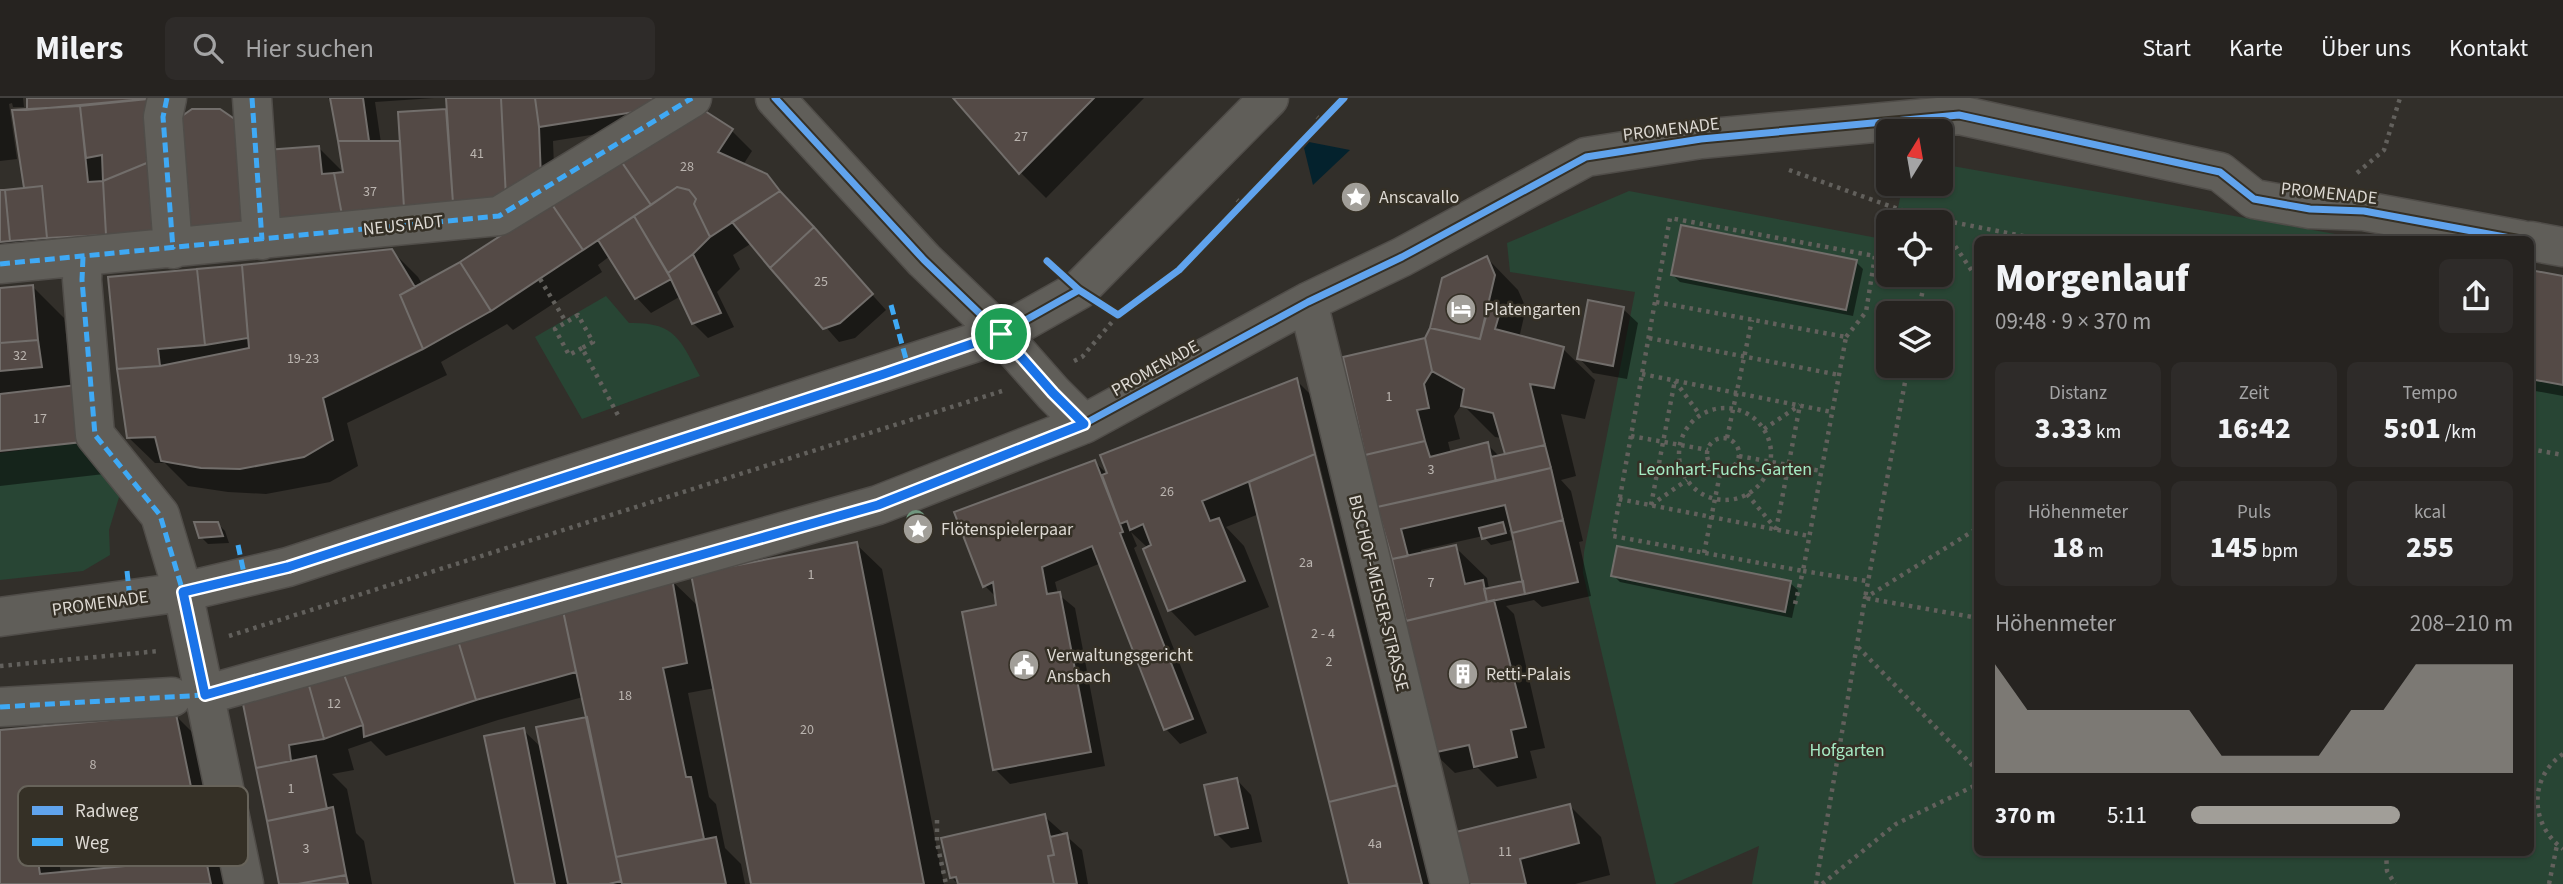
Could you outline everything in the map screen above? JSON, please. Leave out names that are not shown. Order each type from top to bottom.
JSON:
[{"type":"street","points":[[167,98],[163,117],[173,249]]},
{"type":"street","points":[[252,98],[262,240]]},
{"type":"street","name":"NEUSTADT","points":[[0,264],[499,216],[692,98]]},
{"type":"street","points":[[775,98],[924,260],[1001,334],[1084,424]]},
{"type":"street","name":"PROMENADE","points":[[0,617],[183,592],[288,567],[1001,334],[1079,290],[1261,101]]},
{"type":"street","name":"PROMENADE","points":[[0,707],[188,696],[878,505],[1084,424],[1308,302],[1402,257],[1586,157],[1701,139],[1959,115],[2220,172],[2254,199],[2310,209],[2364,211],[2499,236]]},
{"type":"street","points":[[2534,243],[2563,247]]},
{"type":"street","points":[[83,257],[82,280],[95,435],[160,516],[183,592],[194,648],[188,696],[215,786]]},
{"type":"street","name":"BISCHOF-MEISER-STRASSE","points":[[1308,302],[1450,884]]},
{"type":"street","points":[[239,866],[244,884]]},
{"type":"path","points":[[2344,210],[2358,171],[2384,150],[2400,98]]},
{"type":"path","points":[[1780,167],[1901,210]]},
{"type":"path","points":[[1237,200],[1242,204]]},
{"type":"path","points":[[1795,604],[1803,571],[1810,536],[1846,337],[1866,312],[1875,256],[1670,218],[1613,536],[1803,571],[1867,581]]},
{"type":"path","points":[[1953,225],[2020,236]]},
{"type":"path","points":[[1953,244],[1974,274]]},
{"type":"path","points":[[540,279],[566,322]]},
{"type":"path","points":[[1656,302],[1846,337]]},
{"type":"path","points":[[578,315],[593,342],[582,348],[569,355],[555,329],[578,315]]},
{"type":"path","points":[[0,666],[194,648],[1040,379],[1082,357],[1118,315]]},
{"type":"path","points":[[1727,438],[1752,320]]},
{"type":"path","points":[[1649,338],[1839,375]]},
{"type":"path","points":[[582,348],[620,420]]},
{"type":"path","points":[[1642,374],[1832,412]]},
{"type":"path","points":[[1815,884],[1867,581],[1906,378]]},
{"type":"path","points":[[1675,380],[1700,415]]},
{"type":"path","points":[[1650,505],[1675,380]]},
{"type":"path","points":[[1764,429],[1800,405]]},
{"type":"path","points":[[1776,530],[1800,405]]},
{"type":"path","points":[[1716,408],[1733,409],[1746,412],[1764,429],[1771,446],[1769,461],[1762,482],[1748,494],[1732,499],[1716,498],[1705,495],[1687,480],[1680,463],[1681,445],[1684,433],[1700,415],[1716,408]]},
{"type":"path","points":[[1631,436],[1708,450]]},
{"type":"path","points":[[1727,438],[1736,445],[1739,456],[1733,467],[1721,469],[1710,462],[1708,450],[1717,439],[1727,438]]},
{"type":"path","points":[[2534,450],[2563,455]]},
{"type":"path","points":[[1739,456],[1821,471]]},
{"type":"path","points":[[1704,553],[1721,469]]},
{"type":"path","points":[[1650,505],[1687,480]]},
{"type":"path","points":[[1748,494],[1776,530]]},
{"type":"path","points":[[1619,499],[1810,536]]},
{"type":"path","points":[[1865,598],[1974,530]]},
{"type":"path","points":[[1865,598],[1974,617]]},
{"type":"path","points":[[1857,646],[1974,767]]},
{"type":"path","points":[[2563,754],[2543,775],[2534,791],[2536,810],[2542,827],[2563,849]]},
{"type":"path","points":[[1822,884],[1896,824],[1974,786]]},
{"type":"path","points":[[937,820],[937,842],[946,884]]},
{"type":"path","points":[[2549,884],[2557,845]]},
{"type":"path","points":[[2386,856],[2387,871],[2395,884]]},
{"type":"green space","name":"Hofgarten","points":[[1953,166],[2346,236],[1974,236],[1974,856],[2534,856],[2534,380],[2563,385],[2563,884],[1752,884],[1759,846],[1673,884],[1656,884],[1583,573],[1584,552],[1635,292],[1510,272],[1507,243],[1629,191],[1876,238],[1876,287],[1953,287],[1953,210],[1898,210],[1900,196],[1953,196]]},
{"type":"green space","points":[[606,296],[629,323],[657,326],[675,336],[700,376],[582,419],[535,337]]},
{"type":"green space","points":[[82,442],[120,494],[109,530],[110,555],[83,571],[0,580],[0,453]]},
{"type":"water","points":[[1309,142],[1350,150],[1313,185],[1304,148]]},
{"type":"building","points":[[27,98],[154,98],[27,110]]},
{"type":"building","points":[[330,98],[363,98],[369,141],[338,141]]},
{"type":"building","points":[[446,98],[501,98],[506,198],[453,203]]},
{"type":"building","points":[[501,98],[535,98],[539,127],[541,178],[506,198]]},
{"type":"building","points":[[535,98],[659,98],[660,108],[539,127]]},
{"type":"building","points":[[953,98],[1094,98],[1019,174]]},
{"type":"building","points":[[148,99],[154,160],[103,181],[102,155],[86,158],[80,106]]},
{"type":"building","points":[[80,106],[88,182],[103,181],[106,235],[47,238],[42,186],[24,188],[12,110]]},
{"type":"building","points":[[192,109],[220,109],[239,122],[250,224],[178,231],[175,121]]},
{"type":"building","points":[[446,109],[453,203],[404,208],[398,112]]},
{"type":"building","points":[[705,111],[733,129],[718,152],[767,174],[780,191],[710,237],[694,204],[696,199],[689,190],[677,187],[651,205],[619,158]]},
{"type":"building","points":[[338,141],[400,141],[404,208],[342,215],[334,173],[343,172]]},
{"type":"building","points":[[319,146],[322,174],[334,173],[342,215],[271,222],[266,150]]},
{"type":"building","points":[[619,158],[651,205],[583,250],[551,203]]},
{"type":"building","points":[[154,160],[163,230],[106,235],[103,181]]},
{"type":"building","points":[[42,186],[47,238],[10,241],[5,190]]},
{"type":"building","points":[[677,187],[689,190],[696,199],[694,204],[710,237],[668,273],[634,216]]},
{"type":"building","points":[[0,190],[5,190],[10,241],[0,242]]},
{"type":"building","points":[[780,191],[814,227],[770,268],[732,222]]},
{"type":"building","points":[[551,203],[583,250],[491,311],[460,262]]},
{"type":"building","points":[[634,216],[671,279],[635,299],[598,240]]},
{"type":"building","points":[[1681,225],[1857,260],[1846,310],[1671,275]]},
{"type":"building","points":[[814,227],[873,294],[840,323],[823,329],[770,268]]},
{"type":"building","points":[[392,249],[415,287],[400,295],[423,349],[323,398],[333,440],[304,457],[240,469],[201,468],[161,461],[155,437],[127,438],[117,369],[160,366],[249,348],[242,265]]},
{"type":"building","points":[[693,254],[721,313],[692,324],[668,273]]},
{"type":"building","points":[[1487,256],[1495,275],[1480,339],[1430,328],[1442,278]]},
{"type":"building","points":[[460,262],[491,311],[423,349],[400,295]]},
{"type":"building","points":[[242,265],[248,338],[205,345],[197,269]]},
{"type":"building","points":[[197,269],[205,345],[158,349],[160,366],[117,369],[108,277]]},
{"type":"building","points":[[2534,271],[2563,276],[2563,385],[2534,380]]},
{"type":"building","points":[[33,285],[38,340],[0,343],[0,288]]},
{"type":"building","points":[[1588,300],[1624,307],[1613,366],[1577,359]]},
{"type":"building","points":[[1488,309],[1500,312],[1495,329],[1564,347],[1554,388],[1530,384],[1545,445],[1505,454],[1493,413],[1461,406],[1464,389],[1432,371],[1425,338],[1430,328],[1480,339]]},
{"type":"building","points":[[1425,338],[1432,371],[1424,384],[1429,408],[1417,410],[1425,441],[1365,455],[1343,357]]},
{"type":"building","points":[[38,340],[42,367],[0,371],[0,343]]},
{"type":"building","points":[[1297,378],[1315,454],[1202,501],[1210,521],[1219,518],[1245,581],[1168,611],[1143,549],[1151,545],[1143,524],[1130,530],[1127,521],[1120,524],[1102,475],[1107,473],[1100,455]]},
{"type":"building","points":[[76,385],[82,442],[0,451],[0,394]]},
{"type":"building","points":[[1425,441],[1430,457],[1488,442],[1496,481],[1377,507],[1365,455]]},
{"type":"building","points":[[1545,445],[1551,468],[1496,481],[1491,457]]},
{"type":"building","points":[[1315,454],[1397,785],[1329,802],[1249,482]]},
{"type":"building","name":"Verwaltungsgericht Ansbach","points":[[1095,460],[1123,532],[1120,533],[1193,719],[1164,730],[1092,546],[1042,567],[1047,594],[1060,592],[1091,752],[993,770],[962,612],[996,605],[993,582],[983,587],[954,512]]},
{"type":"building","points":[[1551,468],[1563,520],[1512,533],[1505,505],[1401,529],[1408,556],[1392,559],[1377,507]]},
{"type":"building","points":[[1563,520],[1578,582],[1525,594],[1512,533]]},
{"type":"building","points":[[194,522],[218,522],[223,536],[199,538]]},
{"type":"building","points":[[1503,522],[1506,533],[1482,539],[1479,528]]},
{"type":"building","points":[[857,542],[924,884],[751,884],[691,574]]},
{"type":"building","points":[[1456,545],[1465,584],[1483,580],[1487,602],[1406,621],[1392,559]]},
{"type":"building","points":[[1617,546],[1791,581],[1785,612],[1611,576]]},
{"type":"building","points":[[672,578],[687,663],[663,668],[686,777],[691,777],[704,839],[616,857],[562,606]]},
{"type":"building","points":[[1523,581],[1525,594],[1487,602],[1484,589]]},
{"type":"building","name":"Retti-Palais","points":[[1494,600],[1526,727],[1511,730],[1517,757],[1474,767],[1469,745],[1432,753],[1401,622]]},
{"type":"building","points":[[562,606],[576,672],[476,700],[457,637]]},
{"type":"building","points":[[457,637],[476,700],[364,737],[363,725],[343,672]]},
{"type":"building","points":[[343,672],[363,725],[324,739],[308,682]]},
{"type":"building","points":[[308,682],[324,739],[289,745],[291,761],[256,768],[243,704]]},
{"type":"building","points":[[176,714],[191,786],[18,786],[18,866],[39,866],[40,874],[125,866],[207,866],[211,884],[0,884],[0,730]]},
{"type":"building","points":[[587,717],[621,881],[609,884],[568,884],[536,727]]},
{"type":"building","points":[[524,728],[555,884],[515,884],[484,736]]},
{"type":"building","points":[[316,756],[327,809],[267,821],[256,768]]},
{"type":"building","points":[[1237,778],[1248,828],[1215,835],[1204,785]]},
{"type":"building","points":[[1397,785],[1422,884],[1349,884],[1329,802]]},
{"type":"building","points":[[1570,804],[1579,843],[1520,859],[1526,884],[1469,884],[1456,832]]},
{"type":"building","points":[[333,807],[346,875],[298,884],[279,884],[267,821]]},
{"type":"building","points":[[1045,814],[1054,855],[1048,856],[1054,884],[958,884],[956,877],[950,878],[941,838]]},
{"type":"building","points":[[1067,833],[1077,884],[1054,884],[1048,856],[1054,855],[1050,837]]},
{"type":"building","points":[[716,837],[726,884],[622,884],[616,857]]},
{"type":"building","points":[[346,875],[348,884],[298,884]]},
{"type":"marked path","points":[[167,98],[163,117],[173,249]]},
{"type":"marked path","points":[[252,98],[262,240]]},
{"type":"marked path","points":[[0,264],[499,216],[692,98]]},
{"type":"marked path","points":[[83,257],[82,280],[95,435],[160,515],[183,592]]},
{"type":"marked path","points":[[891,305],[908,366]]},
{"type":"marked path","points":[[0,707],[205,695],[878,505],[1084,424]]},
{"type":"marked path","points":[[238,545],[245,578]]},
{"type":"marked path","points":[[127,571],[130,599]]},
{"type":"cycle path","points":[[775,98],[924,260],[1001,334],[1084,424],[1308,302],[1402,257],[1586,157],[1701,139],[1959,115],[2220,172],[2254,199],[2310,209],[2364,211],[2499,236]]},
{"type":"cycle path","points":[[1047,261],[1079,290],[1118,315],[1179,270],[1344,98]]},
{"type":"cycle path","points":[[1001,334],[1079,290]]},
{"type":"place","name":"Anscavallo","points":[[1356,197]]},
{"type":"place","name":"Platengarten","points":[[1461,309]]},
{"type":"place","name":"Flötenspielerpaar","points":[[918,529]]},
{"type":"place","name":"Verwaltungsgericht Ansbach","points":[[1024,665]]},
{"type":"place","name":"Retti-Palais","points":[[1463,674]]},
{"type":"route","points":[[1001,334],[1084,424],[878,505],[205,695],[183,592],[288,567],[1001,334]]},
{"type":"park label","name":"Leonhart-Fuchs-Garten","points":[[1725,469]]}]
